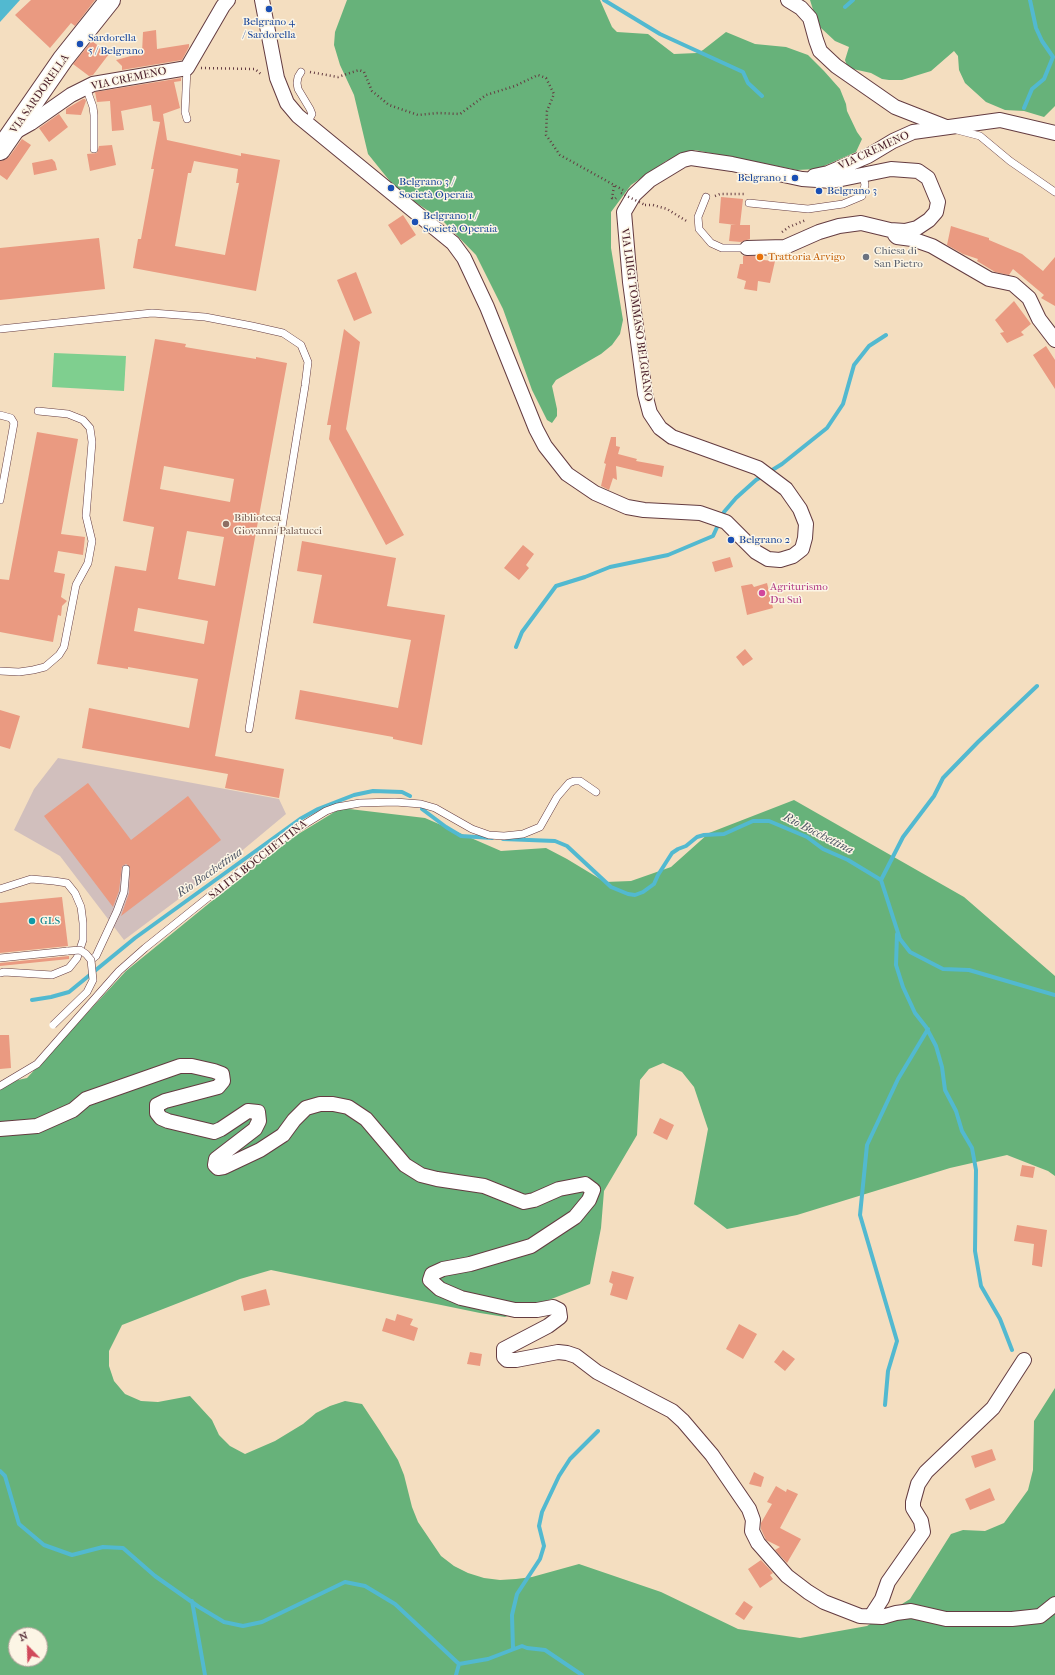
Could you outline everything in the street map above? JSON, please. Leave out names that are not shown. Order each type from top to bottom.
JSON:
[{"type":"main road","name":"VIA SARDORELLA","points":[[0,150],[63,59],[110,0]]},
{"type":"street","points":[[187,68],[219,12],[228,0]]},
{"type":"street","name":"VIA LUIGI TOMMASO BELGRANO","points":[[262,0],[280,89],[287,103],[307,123],[453,243],[464,258],[487,307],[536,429],[545,446],[567,474],[595,493],[627,507],[644,510],[700,513],[726,522],[756,552],[768,559],[780,560],[793,556],[802,549],[805,538],[806,524],[800,509],[789,493],[758,468],[672,437],[660,428],[650,413],[645,394],[630,282],[624,212],[634,196],[650,180],[683,160],[691,158],[732,164],[802,179],[832,181],[891,169],[918,171],[928,178],[934,189],[938,202],[936,212],[929,220],[917,228],[906,231],[890,230]]},
{"type":"street","name":"VIA CREMENO","points":[[788,0],[801,8],[810,18],[820,51],[836,66],[895,107],[948,127]]},
{"type":"street","name":"VIA CREMENO","points":[[11,134],[32,123],[71,95],[93,84],[187,68]]},
{"type":"street","name":"VIA CREMENO","points":[[802,179],[828,172],[868,156],[892,141],[913,132],[1000,120],[1055,133]]},
{"type":"street","points":[[747,248],[786,247],[819,232],[839,226],[861,223],[890,230],[897,237],[912,239],[932,246],[989,279],[1013,284],[1029,298],[1039,319],[1055,340]]},
{"type":"street","points":[[0,1129],[37,1126],[73,1110],[86,1099],[180,1066],[192,1066],[214,1070],[222,1074],[224,1081],[218,1087],[157,1105],[157,1113],[161,1118],[168,1122],[214,1132],[248,1111],[258,1112],[259,1121],[255,1129],[216,1158],[215,1165],[218,1168],[224,1167],[260,1150],[283,1135],[294,1120],[306,1108],[320,1104],[332,1104],[348,1107],[366,1120],[405,1165],[421,1174],[437,1179],[484,1186],[524,1202],[534,1200],[559,1189],[585,1184],[593,1190],[589,1200],[575,1217],[531,1246],[470,1264],[443,1269],[432,1274],[430,1280],[440,1289],[461,1298],[515,1310],[537,1310],[553,1307],[560,1312],[560,1317],[537,1332],[504,1349],[504,1357],[508,1360],[516,1360],[558,1352],[576,1356],[596,1372],[672,1411],[683,1421],[712,1455],[749,1509],[753,1520],[752,1531],[758,1544],[787,1576],[824,1602],[860,1616],[882,1617],[911,1611],[946,1618],[1012,1619],[1040,1616],[1055,1604]]},
{"type":"street","points":[[871,1616],[882,1599],[888,1582],[923,1532],[921,1521],[913,1508],[912,1502],[918,1484],[926,1472],[993,1408],[1024,1360]]},
{"type":"lane","points":[[187,68],[187,119]]},
{"type":"lane","points":[[301,72],[298,77],[298,89],[312,114],[307,123]]},
{"type":"lane","points":[[86,87],[93,107],[94,149]]},
{"type":"lane","name":"VIA CREMENO","points":[[948,127],[980,136],[1010,161],[1055,192]]},
{"type":"lane","points":[[753,203],[808,210],[843,204],[862,196],[865,185],[863,175]]},
{"type":"lane","points":[[705,199],[698,217],[699,228],[711,243],[722,248],[747,248]]},
{"type":"lane","points":[[0,330],[152,312],[205,317],[252,326],[283,333],[301,345],[308,362],[305,386],[249,729]]},
{"type":"lane","points":[[0,671],[33,670],[45,667],[59,655],[64,648],[76,585],[88,563],[92,541],[86,516],[92,442],[90,428],[83,420],[68,414],[38,411]]},
{"type":"lane","points":[[0,415],[11,418],[14,423],[0,500]]},
{"type":"lane","name":"SALITA BOCCHETTINA","points":[[0,1086],[37,1064],[119,971],[144,948],[271,847],[297,828],[326,811],[337,807],[360,803],[395,802],[421,804],[434,808],[472,830],[489,835],[504,836],[523,834],[540,827],[557,797],[569,783],[580,781],[596,792]]},
{"type":"lane","points":[[91,960],[96,956],[117,911],[124,892],[126,869]]},
{"type":"lane","points":[[0,889],[31,879],[67,883],[75,892],[81,907],[83,940],[77,958],[70,968],[52,975],[0,973]]},
{"type":"lane","points":[[0,958],[80,950],[91,960],[93,980],[90,987],[53,1025]]},
{"type":"path","points":[[187,68],[255,69],[280,89]]},
{"type":"path","points":[[301,72],[338,77],[359,70],[364,72],[372,91],[389,105],[418,115],[438,113],[460,114],[486,95],[515,86],[538,75],[546,78],[554,94],[547,111],[546,135],[560,154],[614,186],[612,198],[615,200]]},
{"type":"path","points":[[621,193],[645,205],[653,205],[667,209],[699,228]]},
{"type":"path","points":[[705,199],[720,194],[741,193],[751,195],[753,203]]},
{"type":"shaded area","points":[[58,758],[279,799],[286,814],[232,859],[124,940],[60,856],[14,830],[34,789]]},
{"type":"green space","points":[[347,0],[600,0],[612,27],[617,32],[648,34],[674,54],[697,53],[726,32],[755,44],[786,47],[808,55],[840,89],[847,111],[862,139],[856,152],[817,169],[797,170],[695,150],[666,161],[631,185],[611,212],[611,248],[623,320],[620,334],[612,345],[601,354],[556,380],[552,386],[557,416],[552,423],[547,420],[532,390],[503,309],[476,255],[442,220],[397,190],[368,154],[354,95],[340,65],[334,45],[335,32]]},
{"type":"green space","points":[[810,0],[1055,0],[1055,106],[1044,117],[1024,111],[1005,110],[986,102],[965,83],[959,70],[958,56],[954,51],[931,71],[902,80],[882,79],[871,73],[853,69],[847,66],[845,60],[849,47],[835,41],[821,28]]},
{"type":"green space","points":[[54,353],[126,356],[124,391],[52,387]]},
{"type":"green space","points":[[794,800],[964,897],[1055,976],[1055,1176],[1048,1171],[1007,1155],[950,1168],[797,1215],[727,1229],[694,1204],[708,1129],[694,1087],[682,1072],[663,1063],[649,1069],[640,1080],[637,1135],[604,1191],[601,1228],[590,1284],[505,1317],[271,1270],[240,1279],[122,1325],[109,1351],[109,1366],[114,1381],[125,1394],[141,1401],[158,1402],[190,1396],[212,1420],[219,1435],[230,1446],[245,1454],[275,1441],[303,1424],[316,1413],[330,1406],[345,1401],[362,1404],[398,1460],[418,1522],[441,1556],[454,1566],[468,1573],[484,1578],[500,1580],[532,1577],[579,1564],[661,1592],[738,1629],[800,1638],[867,1626],[910,1599],[951,1534],[963,1530],[985,1531],[1004,1523],[1028,1490],[1033,1470],[1034,1421],[1055,1388],[1055,1675],[0,1675],[0,1084],[27,1078],[126,971],[282,844],[341,808],[425,818],[501,851],[546,848],[605,882],[631,881],[671,867],[709,833]]},
{"type":"water","points":[[0,0],[20,0],[0,22]]},
{"type":"building","points":[[31,0],[95,0],[75,26],[71,23],[50,48],[15,15]]},
{"type":"building","points":[[156,30],[157,49],[189,44],[189,47],[182,60],[122,70],[122,66],[116,60],[142,53],[143,32]]},
{"type":"building","points":[[92,41],[109,54],[93,75],[89,76],[73,64]]},
{"type":"building","points":[[181,78],[181,81],[174,82],[180,108],[163,114],[167,140],[241,156],[241,153],[280,160],[256,291],[133,268],[138,239],[141,239],[154,169],[151,169],[160,122],[153,121],[151,105],[121,111],[124,130],[112,131],[110,101],[97,102],[95,92]],"holes":[[[194,161],[238,169],[236,183],[239,183],[225,255],[175,246],[188,173],[191,173]]]},
{"type":"building","points":[[83,99],[86,101],[81,115],[66,114],[66,109]]},
{"type":"building","points":[[59,114],[68,127],[49,142],[39,128]]},
{"type":"building","points":[[22,139],[31,145],[7,180],[0,175],[0,161],[9,157]]},
{"type":"building","points":[[112,145],[116,165],[90,171],[87,154],[97,153],[99,146]]},
{"type":"building","points":[[52,159],[55,162],[57,170],[34,175],[32,163]]},
{"type":"building","points":[[721,197],[743,199],[740,225],[750,225],[750,239],[741,242],[729,241],[731,224],[719,223]]},
{"type":"building","points":[[403,215],[416,235],[401,245],[388,225]]},
{"type":"building","points":[[951,226],[989,238],[989,240],[1022,254],[1043,271],[1055,257],[1055,306],[1041,298],[1044,295],[1013,269],[1009,275],[995,272],[977,261],[978,259],[963,254],[947,245]]},
{"type":"building","points":[[99,238],[105,289],[0,300],[0,248]]},
{"type":"building","points":[[743,256],[763,256],[763,260],[775,261],[770,283],[758,281],[757,291],[744,289],[746,281],[737,278],[740,264],[743,264]]},
{"type":"building","points":[[356,272],[372,313],[354,321],[337,280]]},
{"type":"building","points":[[1014,301],[1031,324],[1021,332],[1024,335],[1007,343],[1000,333],[1004,332],[995,320]]},
{"type":"building","points":[[344,329],[360,342],[346,429],[404,535],[386,545],[329,439],[331,425],[327,425]]},
{"type":"building","points":[[155,339],[186,344],[185,347],[287,363],[215,756],[284,769],[279,798],[225,788],[228,774],[82,748],[89,708],[189,728],[198,679],[128,667],[128,669],[97,664],[115,566],[146,571],[154,527],[123,521]],"holes":[[[164,466],[234,479],[230,502],[160,489]],[[187,531],[224,537],[215,586],[178,579]],[[138,608],[208,621],[204,644],[134,631]]]},
{"type":"building","points":[[1046,346],[1055,360],[1055,389],[1033,355]]},
{"type":"building","points":[[37,432],[78,439],[61,534],[85,537],[83,555],[58,551],[54,572],[65,574],[61,597],[67,601],[62,606],[61,616],[58,615],[53,642],[0,632],[0,579],[9,580]]},
{"type":"building","points":[[611,437],[616,437],[616,446],[620,447],[618,454],[637,459],[636,461],[664,466],[662,477],[616,466],[617,480],[613,478],[609,490],[601,486],[606,464],[604,463]]},
{"type":"building","points":[[302,541],[396,558],[387,606],[445,615],[422,745],[393,739],[393,737],[295,719],[300,690],[398,708],[411,640],[313,623],[322,575],[297,571]]},
{"type":"building","points":[[523,545],[534,554],[526,565],[529,568],[519,580],[504,568]]},
{"type":"building","points":[[730,557],[733,567],[715,572],[712,562]]},
{"type":"building","points":[[767,583],[773,608],[747,615],[741,586],[752,584],[754,587]]},
{"type":"building","points":[[745,649],[753,659],[743,666],[736,657]]},
{"type":"building","points":[[0,710],[20,716],[10,749],[0,746]]},
{"type":"building","points":[[88,783],[131,840],[188,796],[221,840],[121,916],[129,893],[130,867],[126,864],[122,866],[119,891],[113,907],[44,816]]},
{"type":"building","name":"GLS","points":[[62,897],[68,946],[0,953],[0,903]]},
{"type":"building","points":[[69,956],[69,959],[0,966],[0,963]]},
{"type":"building","points":[[0,1035],[9,1035],[11,1068],[0,1069]]},
{"type":"building","points":[[660,1118],[674,1125],[667,1140],[653,1133]]},
{"type":"building","points":[[1022,1165],[1035,1167],[1033,1178],[1020,1176]]},
{"type":"building","points":[[1017,1225],[1047,1230],[1042,1267],[1032,1265],[1034,1244],[1014,1241]]},
{"type":"building","points":[[612,1271],[634,1277],[627,1300],[610,1295],[613,1284],[609,1282]]},
{"type":"building","points":[[266,1289],[270,1305],[244,1311],[241,1296]]},
{"type":"building","points":[[397,1314],[413,1319],[410,1325],[418,1328],[414,1341],[382,1331],[386,1318],[395,1321]]},
{"type":"building","points":[[739,1324],[757,1334],[743,1359],[726,1349]]},
{"type":"building","points":[[783,1350],[795,1359],[785,1371],[774,1362]]},
{"type":"building","points":[[470,1352],[482,1354],[480,1366],[467,1364]]},
{"type":"building","points":[[992,1449],[996,1460],[975,1468],[971,1456]]},
{"type":"building","points":[[754,1472],[764,1477],[761,1487],[749,1484]]},
{"type":"building","points":[[776,1486],[786,1492],[787,1489],[798,1494],[780,1528],[801,1539],[787,1563],[775,1550],[780,1547],[766,1540],[761,1529],[761,1523],[772,1504],[767,1502]]},
{"type":"building","points":[[990,1488],[995,1500],[970,1510],[965,1499]]},
{"type":"building","points":[[761,1560],[773,1573],[770,1575],[773,1579],[760,1588],[748,1569]]},
{"type":"building","points":[[744,1601],[753,1607],[744,1620],[735,1614]]},
{"type":"waterway","points":[[604,0],[660,34],[743,72],[748,83],[762,96]]},
{"type":"waterway","points":[[845,7],[853,0]]},
{"type":"waterway","points":[[1024,108],[1032,89],[1044,79],[1053,57],[1042,41],[1036,28],[1030,0]]},
{"type":"waterway","points":[[516,647],[522,632],[556,586],[610,567],[668,555],[713,536],[724,512],[736,498],[756,480],[782,464],[827,428],[843,404],[854,365],[869,346],[886,335]]},
{"type":"waterway","points":[[881,880],[903,837],[934,796],[943,778],[978,742],[1037,686]]},
{"type":"waterway","name":"Rio Bocchettina","points":[[32,1000],[69,992],[135,938],[300,819],[318,809],[354,795],[373,791],[402,792],[410,796]]},
{"type":"waterway","name":"Rio Bocchettina","points":[[422,809],[461,836],[492,838]]},
{"type":"waterway","name":"Rio Bocchettina","points":[[503,839],[555,841],[567,846],[611,887],[628,894],[635,895],[643,892],[654,884],[672,853],[686,846],[697,837],[704,835],[724,834],[753,821],[769,821],[807,837],[823,849],[848,860],[881,880],[900,939],[910,952],[943,969],[969,970],[1055,995]]},
{"type":"waterway","points":[[897,934],[896,965],[903,987],[915,1013],[926,1027],[936,1046],[942,1067],[945,1090],[956,1111],[962,1131],[972,1148],[976,1170],[975,1251],[981,1286],[1000,1319],[1012,1350]]},
{"type":"waterway","points":[[885,1405],[888,1371],[897,1341],[860,1215],[867,1145],[898,1079],[928,1029]]},
{"type":"waterway","points":[[513,1648],[512,1615],[517,1594],[540,1559],[544,1546],[539,1526],[542,1512],[559,1476],[570,1459],[598,1431]]},
{"type":"waterway","points":[[0,1471],[5,1476],[19,1524],[44,1545],[72,1555],[103,1547],[123,1548],[155,1576],[199,1607],[224,1622],[243,1626],[262,1622],[345,1582],[365,1586],[395,1604],[459,1664],[488,1659],[522,1646],[545,1650],[582,1675]]},
{"type":"waterway","points":[[192,1601],[205,1675]]},
{"type":"waterway","points":[[456,1675],[459,1664]]},
{"type":"place","name":"Belgrano 4 / Sardorella","points":[[269,9]]},
{"type":"place","name":"Sardorella 5 / Belgrano","points":[[80,44]]},
{"type":"place","name":"Belgrano 1","points":[[795,178]]},
{"type":"place","name":"Belgrano 3 / Società Operaia","points":[[391,188]]},
{"type":"place","name":"Belgrano 3","points":[[819,191]]},
{"type":"place","name":"Belgrano 1 / Società Operaia","points":[[415,222]]},
{"type":"place","name":"Trattoria Arvigo","points":[[760,257]]},
{"type":"place","name":"Chiesa di San Pietro","points":[[866,257]]},
{"type":"place","name":"Biblioteca Giovanni Palatucci","points":[[226,524]]},
{"type":"place","name":"Belgrano 2","points":[[731,540]]},
{"type":"place","name":"Agriturismo Du Suì","points":[[762,593]]},
{"type":"place","name":"GLS","points":[[32,921]]}]
